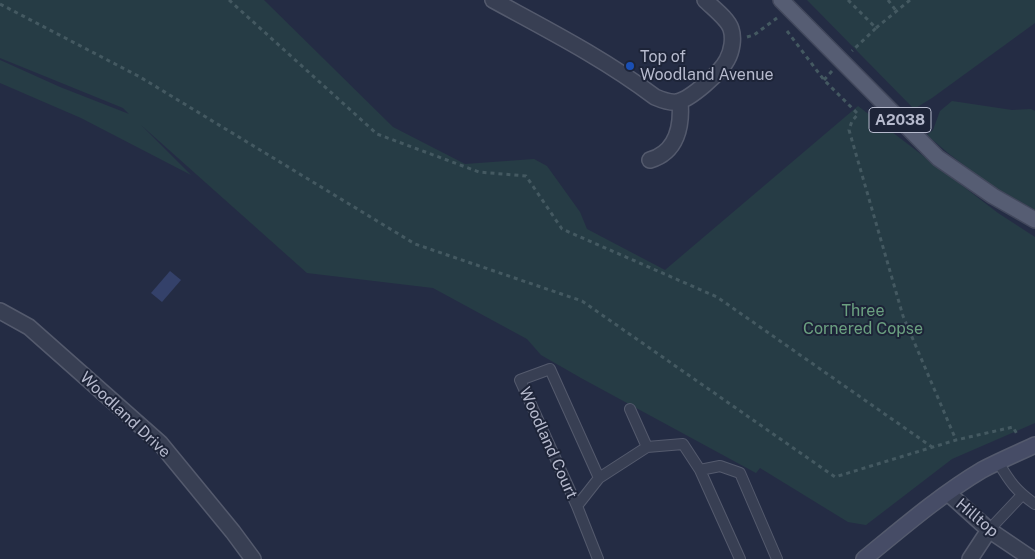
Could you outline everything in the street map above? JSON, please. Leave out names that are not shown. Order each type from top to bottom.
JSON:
[{"type":"main road","name":"A2038","points":[[781,0],[938,158],[993,196],[1035,220]]},
{"type":"street","points":[[493,0],[564,39],[620,72],[655,97],[667,102],[680,102],[699,90],[723,66],[731,47],[732,32],[727,23],[705,0]]},
{"type":"street","points":[[650,160],[659,157],[670,149],[680,121],[680,102]]},
{"type":"street","name":"Woodland Drive","points":[[0,311],[29,327],[160,443],[253,559]]},
{"type":"street","points":[[864,559],[924,511],[982,471],[1030,447]]},
{"type":"street","name":"Hilltop","points":[[948,494],[989,530],[1032,559]]},
{"type":"street","points":[[970,559],[989,530]]},
{"type":"lane","name":"Woodland Court","points":[[598,559],[577,506],[520,380],[550,369],[599,478]]},
{"type":"lane","points":[[630,409],[647,447]]},
{"type":"lane","name":"Woodland Court","points":[[577,506],[599,478],[647,447],[683,444],[700,470],[740,559]]},
{"type":"lane","points":[[998,462],[1012,484],[1022,495],[1035,504]]},
{"type":"lane","points":[[700,470],[720,466],[740,473],[777,559]]},
{"type":"lane","points":[[989,530],[1022,495]]},
{"type":"path","points":[[230,0],[377,134],[479,172],[526,176],[562,229],[717,297],[932,448]]},
{"type":"path","points":[[848,0],[876,28]]},
{"type":"path","points":[[888,0],[897,12]]},
{"type":"path","points":[[824,80],[876,28],[910,0]]},
{"type":"path","points":[[0,4],[140,77],[415,244],[582,301],[835,477],[956,440],[1013,427],[1030,447]]},
{"type":"path","points":[[731,47],[754,35],[777,18]]},
{"type":"path","points":[[783,26],[824,80],[858,114],[852,121],[849,130],[903,316],[956,440]]},
{"type":"green space","name":"Three Cornered Copse","points":[[0,0],[264,0],[393,127],[465,164],[534,159],[547,166],[580,212],[587,229],[665,270],[858,106],[998,213],[1035,237],[1035,423],[952,459],[866,525],[848,522],[760,468],[756,473],[581,378],[541,355],[527,339],[433,288],[307,273],[141,125],[191,175],[81,118],[0,83],[0,60],[60,87],[129,114],[123,108],[0,58]]},
{"type":"green space","points":[[807,0],[1035,0],[1035,23],[914,109]]},
{"type":"green space","points":[[952,101],[1012,110],[1031,109],[1035,111],[1035,210],[986,182],[927,135],[933,130],[940,111]]},
{"type":"water","points":[[170,271],[181,280],[162,302],[151,293]]},
{"type":"place","name":"Top of Woodland Avenue","points":[[630,66]]}]
